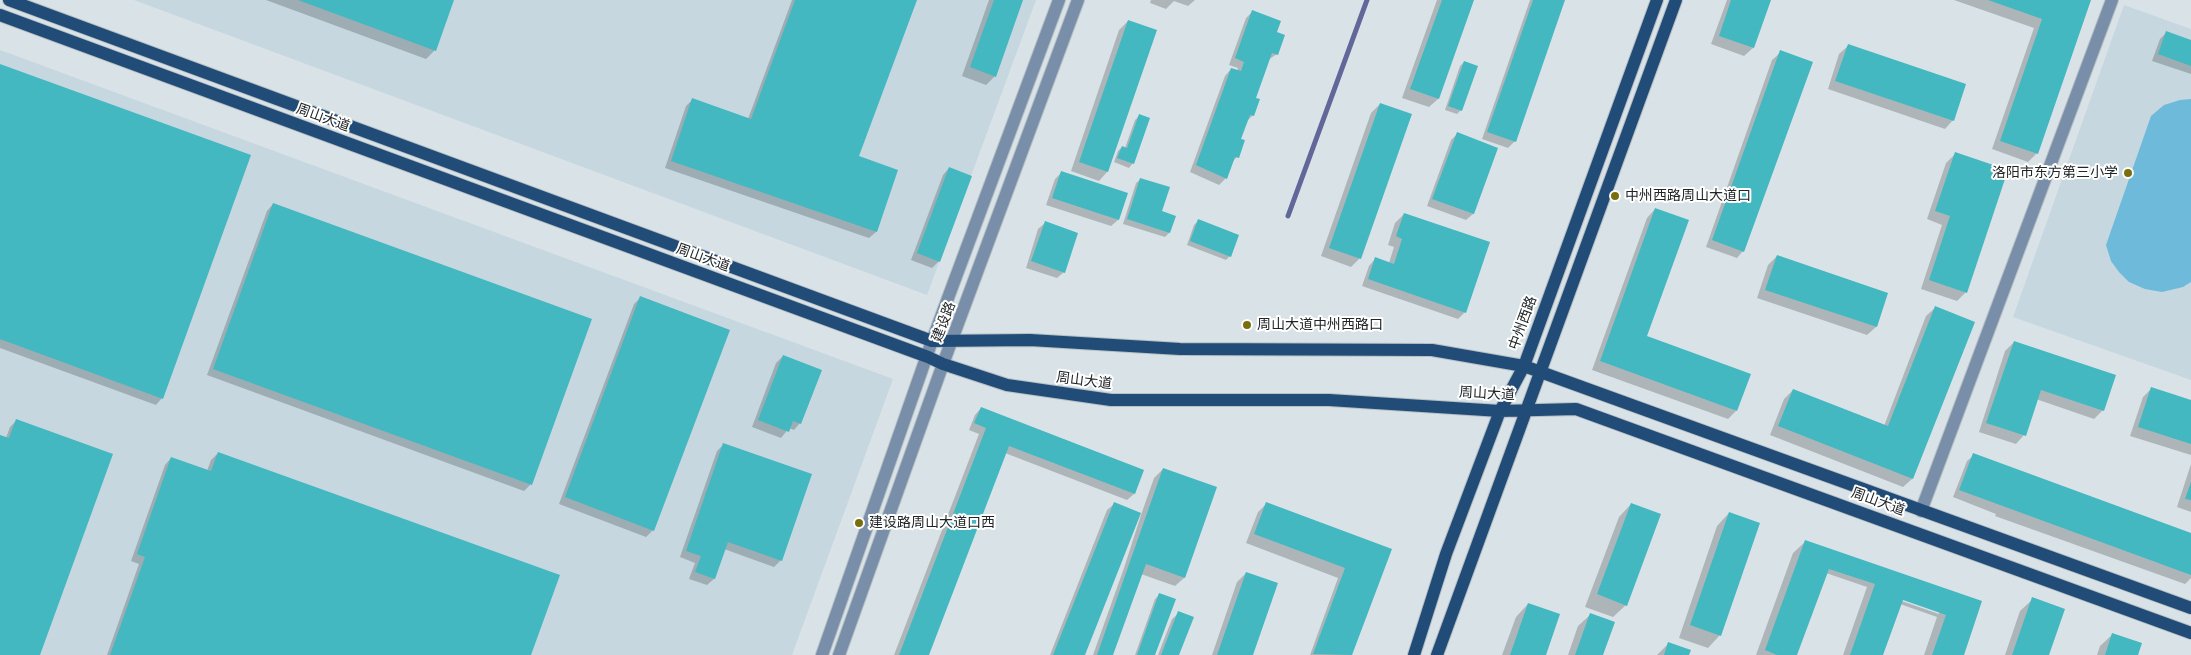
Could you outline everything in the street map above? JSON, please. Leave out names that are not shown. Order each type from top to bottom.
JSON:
[{"type":"main road","name":"周山大道","points":[[10,0],[932,341],[1030,340],[1180,349],[1432,350],[1524,366],[2191,608]]},
{"type":"main road","name":"中州西路","points":[[1414,655],[1446,554],[1500,411],[1524,366],[1657,0]]},
{"type":"main road","points":[[1437,655],[1676,0]]},
{"type":"main road","name":"周山大道","points":[[0,15],[928,356],[943,364],[1007,385],[1110,400],[1329,400],[1500,411],[1576,409],[2191,633]]},
{"type":"street","name":"建设路","points":[[822,655],[932,341],[1059,0]]},
{"type":"street","name":"建设路","points":[[839,655],[943,364],[1078,0]]},
{"type":"street","points":[[1921,511],[2112,0]]},
{"type":"shaded area","points":[[134,0],[1036,0],[927,295]]},
{"type":"shaded area","name":"洛阳市东方第三小学","points":[[2124,5],[2191,29],[2191,380],[2013,317]]},
{"type":"shaded area","points":[[0,50],[893,379],[792,655],[0,655]]},
{"type":"shaded area","points":[[2191,99],[2191,282],[2183,287],[2162,292],[2145,289],[2129,282],[2119,272],[2111,261],[2106,245],[2151,116],[2164,105]]},
{"type":"building","points":[[298,0],[454,0],[436,51]]},
{"type":"building","points":[[795,0],[917,0],[859,156],[898,170],[877,232],[671,161],[692,98],[751,119]]},
{"type":"building","points":[[994,0],[1023,0],[996,77],[970,67]]},
{"type":"building","points":[[1442,0],[1474,0],[1439,99],[1410,89]]},
{"type":"building","points":[[1533,0],[1565,0],[1516,142],[1487,132]]},
{"type":"building","points":[[1731,0],[1771,0],[1754,48],[1719,36]]},
{"type":"building","points":[[1988,0],[2091,0],[2038,154],[2000,141],[2042,19]]},
{"type":"building","points":[[1252,10],[1281,21],[1277,32],[1285,35],[1278,55],[1272,53],[1256,98],[1260,99],[1254,116],[1250,115],[1241,139],[1245,140],[1239,158],[1235,157],[1227,179],[1196,165],[1231,68],[1241,71],[1244,62],[1235,58]]},
{"type":"building","points":[[1128,20],[1157,30],[1108,172],[1079,162]]},
{"type":"building","points":[[2166,31],[2191,40],[2191,66],[2158,54]]},
{"type":"building","points":[[1848,44],[1966,84],[1954,121],[1835,81]]},
{"type":"building","points":[[1780,50],[1813,62],[1744,252],[1712,240]]},
{"type":"building","points":[[1464,61],[1478,66],[1462,111],[1448,106]]},
{"type":"building","points":[[0,64],[251,155],[163,399],[0,339]]},
{"type":"building","points":[[1380,103],[1412,114],[1361,259],[1329,248]]},
{"type":"building","points":[[1139,114],[1150,118],[1134,164],[1117,158],[1122,146],[1127,148]]},
{"type":"building","points":[[1457,132],[1498,148],[1474,214],[1432,199]]},
{"type":"building","points":[[1955,152],[2008,170],[1967,293],[1929,280],[1950,216],[1935,211]]},
{"type":"building","points":[[949,167],[972,176],[940,262],[917,253]]},
{"type":"building","points":[[1061,171],[1128,193],[1119,220],[1052,198]]},
{"type":"building","points":[[1140,178],[1170,187],[1162,211],[1176,216],[1170,233],[1127,219]]},
{"type":"building","points":[[273,203],[592,319],[532,485],[213,369]]},
{"type":"building","points":[[1655,208],[1689,220],[1647,336],[1751,374],[1737,411],[1600,361]]},
{"type":"building","points":[[1404,213],[1490,242],[1466,313],[1368,279],[1375,257],[1394,264],[1402,239],[1396,236]]},
{"type":"building","points":[[1198,219],[1239,235],[1231,257],[1190,241]]},
{"type":"building","points":[[1045,221],[1078,233],[1065,273],[1031,261]]},
{"type":"building","points":[[1777,255],[1888,293],[1877,327],[1765,290]]},
{"type":"building","points":[[640,296],[730,330],[654,531],[565,497]]},
{"type":"building","points":[[1935,306],[1975,322],[1913,479],[1778,426],[1793,389],[1888,426]]},
{"type":"building","points":[[2014,341],[2116,375],[2104,411],[2041,390],[2026,436],[1986,423]]},
{"type":"building","points":[[783,355],[822,370],[801,424],[793,421],[789,432],[758,420]]},
{"type":"building","points":[[2151,387],[2191,400],[2191,444],[2138,427]]},
{"type":"building","points":[[981,407],[1144,470],[1135,494],[1009,446],[929,655],[899,655],[986,428],[974,423]]},
{"type":"building","points":[[16,419],[113,454],[40,655],[0,655],[0,435],[9,438]]},
{"type":"building","points":[[723,443],[812,474],[782,561],[728,542],[715,579],[695,572],[701,556],[686,551]]},
{"type":"building","points":[[218,452],[560,575],[531,655],[110,655],[145,557],[137,554],[171,457],[211,471]]},
{"type":"building","points":[[1973,453],[2191,533],[2191,575],[1959,490]]},
{"type":"building","points":[[1163,468],[1217,487],[1185,578],[1146,564],[1113,655],[1097,655]]},
{"type":"building","points":[[2191,482],[2191,500],[2185,499]]},
{"type":"building","points":[[1114,502],[1141,513],[1085,655],[1053,655]]},
{"type":"building","points":[[1266,502],[1392,549],[1352,655],[1313,654],[1345,568],[1254,534]]},
{"type":"building","points":[[1631,503],[1661,514],[1627,606],[1597,594]]},
{"type":"building","points":[[1729,512],[1760,523],[1721,636],[1690,625]]},
{"type":"building","points":[[1805,540],[1982,601],[1964,655],[1932,655],[1946,615],[1903,600],[1883,655],[1850,655],[1875,584],[1829,569],[1797,655],[1777,655],[1765,650]]},
{"type":"building","points":[[1246,572],[1278,583],[1253,655],[1217,655]]},
{"type":"building","points":[[1159,593],[1176,599],[1155,655],[1137,655]]},
{"type":"building","points":[[2032,597],[2065,609],[2049,655],[2012,655]]},
{"type":"building","points":[[1528,603],[1560,614],[1546,655],[1510,655]]},
{"type":"building","points":[[1178,611],[1194,617],[1179,655],[1161,655]]},
{"type":"building","points":[[1590,613],[1615,622],[1603,655],[1575,655]]},
{"type":"building","points":[[2112,633],[2142,643],[2138,655],[2105,655]]},
{"type":"building","points":[[1668,642],[1691,650],[1689,655],[1664,655]]},
{"type":"waterway","points":[[1288,216],[1367,0]]},
{"type":"place","name":"洛阳市东方第三小学","points":[[2128,173]]},
{"type":"place","name":"中州西路周山大道口","points":[[1615,196]]},
{"type":"place","name":"周山大道中州西路口","points":[[1247,325]]},
{"type":"place","name":"建设路周山大道口西","points":[[859,523]]}]
